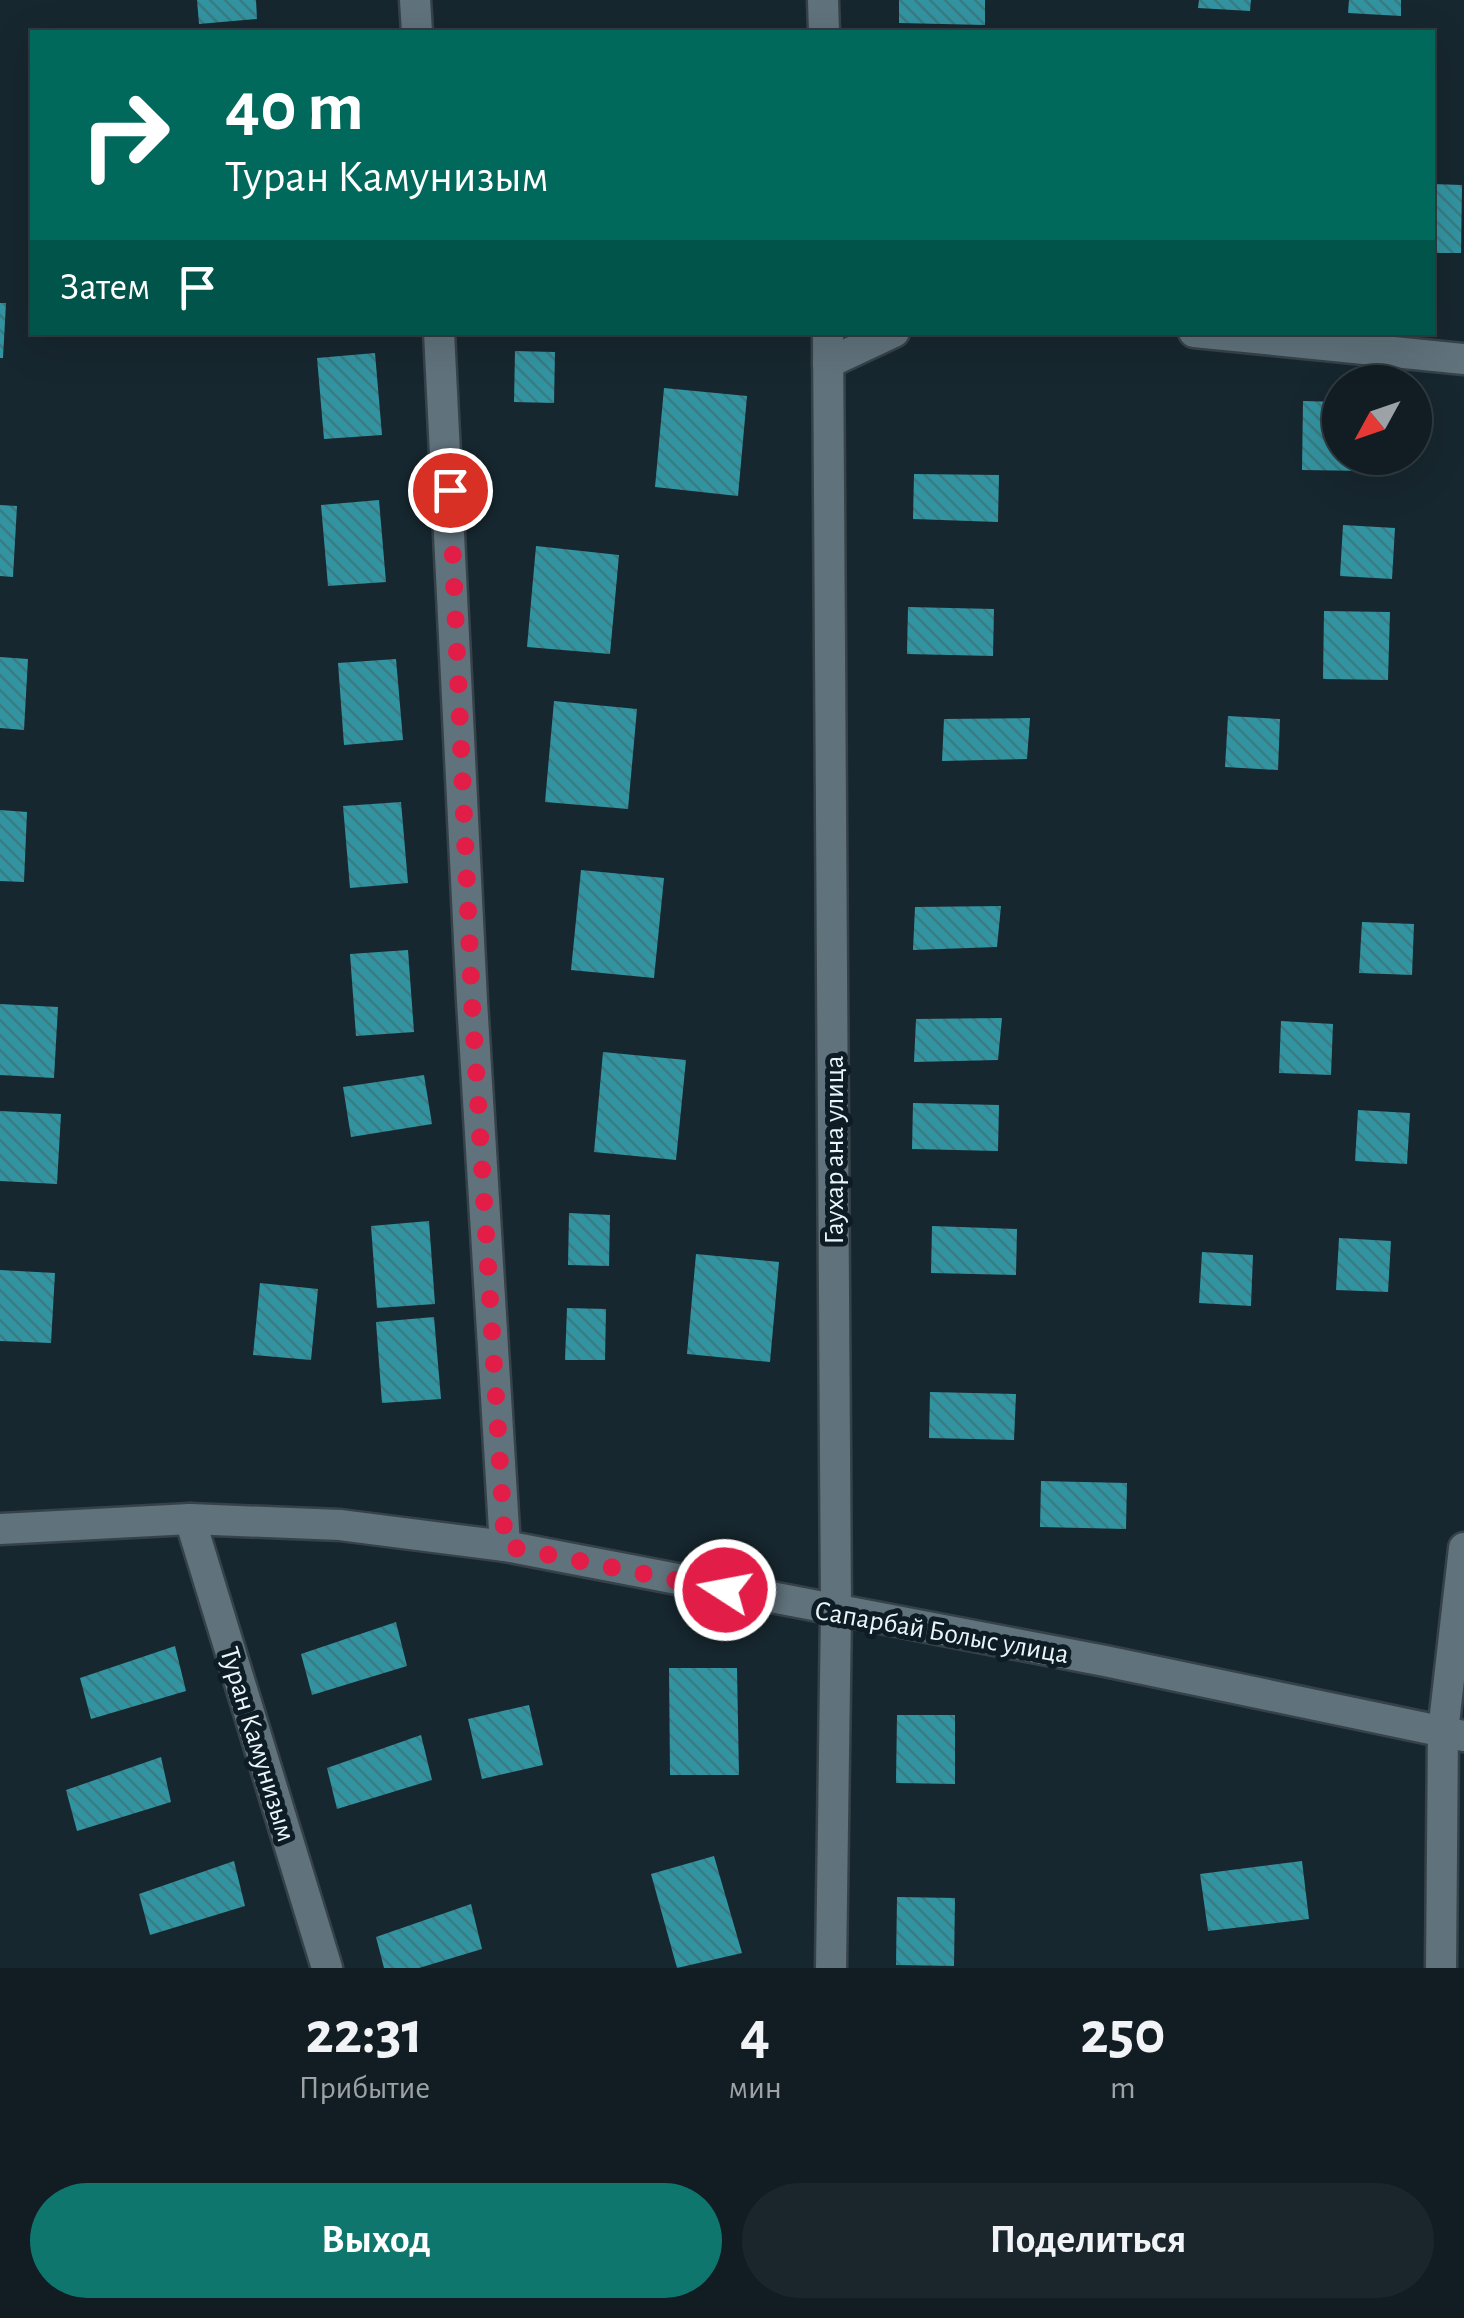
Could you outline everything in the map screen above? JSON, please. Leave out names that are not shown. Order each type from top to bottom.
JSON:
[{"type":"street","points":[[415,0],[417,30]]},
{"type":"street","points":[[823,0],[824,30]]},
{"type":"street","points":[[439,335],[472,1002],[505,1546]]},
{"type":"street","points":[[828,348],[882,335]]},
{"type":"street","points":[[1224,335],[1464,359]]},
{"type":"street","name":"Гаухар ана улица","points":[[828,348],[836,1612],[831,1968]]},
{"type":"street","name":"Сапарбай Болыс улица","points":[[0,1529],[190,1519],[340,1525],[505,1546],[1104,1661],[1454,1734]]},
{"type":"street","name":"Туран Камунизым","points":[[190,1519],[327,1968]]},
{"type":"street","points":[[1441,1968],[1464,1548]]},
{"type":"building","points":[[197,0],[256,0],[257,19],[199,24]]},
{"type":"building","points":[[899,0],[985,0],[985,25],[899,23]]},
{"type":"building","points":[[1199,0],[1251,0],[1250,11],[1198,8]]},
{"type":"building","points":[[1349,0],[1401,0],[1401,16],[1348,13]]},
{"type":"building","points":[[1435,184],[1462,185],[1461,253],[1435,253]]},
{"type":"building","points":[[0,303],[6,303],[3,358],[0,358]]},
{"type":"building","points":[[515,351],[555,352],[554,403],[514,402]]},
{"type":"building","points":[[375,353],[382,435],[324,439],[317,358]]},
{"type":"building","points":[[664,388],[747,396],[738,496],[655,487]]},
{"type":"building","points":[[1303,401],[1322,402],[1322,470],[1302,470]]},
{"type":"building","points":[[914,474],[999,475],[998,522],[913,519]]},
{"type":"building","points":[[379,500],[386,582],[328,586],[321,505]]},
{"type":"building","points":[[0,505],[17,506],[13,577],[0,576]]},
{"type":"building","points":[[1343,525],[1395,528],[1392,579],[1340,576]]},
{"type":"building","points":[[536,546],[619,555],[610,654],[527,647]]},
{"type":"building","points":[[908,607],[994,609],[993,656],[907,654]]},
{"type":"building","points":[[1324,611],[1390,612],[1388,680],[1323,679]]},
{"type":"building","points":[[0,657],[28,659],[24,730],[0,728]]},
{"type":"building","points":[[396,659],[403,740],[344,745],[338,663]]},
{"type":"building","points":[[554,701],[637,709],[628,809],[545,802]]},
{"type":"building","points":[[1228,716],[1280,719],[1278,770],[1225,767]]},
{"type":"building","points":[[1030,718],[1027,759],[942,761],[944,719]]},
{"type":"building","points":[[401,802],[408,883],[350,888],[343,806]]},
{"type":"building","points":[[0,810],[27,812],[24,882],[0,881]]},
{"type":"building","points":[[581,870],[664,878],[654,978],[571,970]]},
{"type":"building","points":[[1001,906],[997,947],[913,950],[915,907]]},
{"type":"building","points":[[1362,922],[1414,924],[1412,975],[1359,973]]},
{"type":"building","points":[[408,950],[414,1032],[356,1036],[350,954]]},
{"type":"building","points":[[0,1004],[58,1007],[54,1078],[0,1075]]},
{"type":"building","points":[[1002,1018],[998,1060],[914,1062],[916,1019]]},
{"type":"building","points":[[1281,1021],[1333,1024],[1331,1075],[1279,1073]]},
{"type":"building","points":[[603,1052],[686,1060],[676,1160],[594,1152]]},
{"type":"building","points":[[424,1075],[432,1124],[351,1137],[343,1087]]},
{"type":"building","points":[[913,1103],[999,1105],[998,1151],[912,1149]]},
{"type":"building","points":[[1358,1110],[1410,1113],[1407,1164],[1355,1161]]},
{"type":"building","points":[[0,1111],[61,1114],[57,1184],[0,1181]]},
{"type":"building","points":[[569,1213],[610,1215],[609,1266],[568,1265]]},
{"type":"building","points":[[429,1221],[435,1304],[377,1308],[371,1226]]},
{"type":"building","points":[[932,1226],[1017,1229],[1016,1275],[931,1273]]},
{"type":"building","points":[[1339,1238],[1391,1241],[1388,1292],[1336,1290]]},
{"type":"building","points":[[1202,1252],[1253,1255],[1251,1306],[1199,1303]]},
{"type":"building","points":[[696,1254],[779,1262],[770,1362],[687,1354]]},
{"type":"building","points":[[0,1270],[55,1273],[51,1343],[0,1341]]},
{"type":"building","points":[[260,1283],[318,1289],[311,1360],[253,1355]]},
{"type":"building","points":[[567,1308],[606,1309],[605,1360],[565,1360]]},
{"type":"building","points":[[434,1317],[441,1399],[382,1403],[376,1322]]},
{"type":"building","points":[[930,1392],[1016,1394],[1014,1440],[929,1438]]},
{"type":"building","points":[[1041,1481],[1127,1483],[1126,1529],[1040,1527]]},
{"type":"building","points":[[396,1622],[407,1666],[312,1695],[301,1654]]},
{"type":"building","points":[[175,1646],[186,1691],[91,1719],[80,1678]]},
{"type":"building","points":[[669,1668],[737,1668],[739,1775],[670,1775]]},
{"type":"building","points":[[529,1705],[543,1765],[482,1779],[468,1719]]},
{"type":"building","points":[[897,1715],[955,1715],[955,1784],[896,1783]]},
{"type":"building","points":[[421,1735],[432,1780],[337,1809],[327,1768]]},
{"type":"building","points":[[161,1757],[171,1802],[77,1831],[66,1790]]},
{"type":"building","points":[[714,1856],[742,1953],[677,1968],[651,1874]]},
{"type":"building","points":[[234,1861],[245,1906],[150,1935],[139,1894]]},
{"type":"building","points":[[1302,1861],[1309,1919],[1208,1931],[1200,1874]]},
{"type":"building","points":[[897,1897],[955,1898],[954,1966],[896,1965]]},
{"type":"building","points":[[471,1904],[482,1949],[419,1968],[384,1968],[376,1937]]},
{"type":"route","points":[[450,490],[472,1002],[505,1546],[725,1590]]}]
